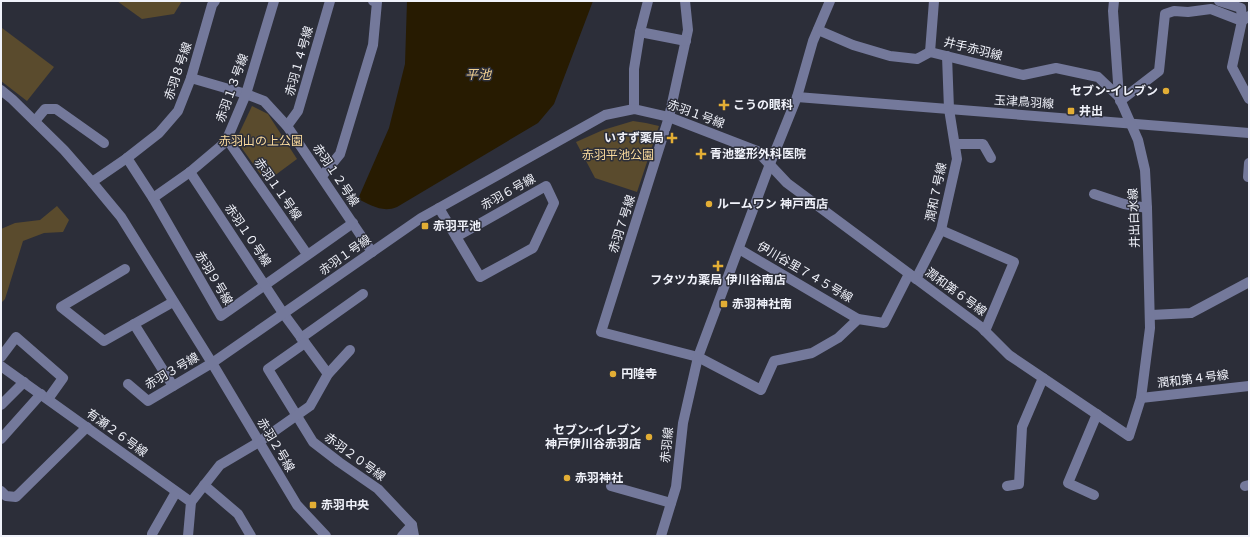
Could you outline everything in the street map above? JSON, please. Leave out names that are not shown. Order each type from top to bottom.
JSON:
[{"type":"street","name":"赤羽８号線","points":[[92,182],[127,158],[159,133],[178,111],[191,78],[212,5],[215,1]]},
{"type":"street","name":"赤羽１３号線","points":[[153,198],[190,172],[222,146],[227,139],[246,94],[274,1]]},
{"type":"street","name":"赤羽１４号線","points":[[287,126],[298,111],[330,1]]},
{"type":"street","points":[[322,176],[340,154],[373,45],[376,2],[373,1]]},
{"type":"street","points":[[634,109],[634,69],[640,32],[648,1]]},
{"type":"street","name":"赤羽７号線","points":[[685,1],[688,26],[686,41],[669,116],[602,332],[698,357]]},
{"type":"street","name":"赤羽線","points":[[661,536],[676,487],[683,423],[698,357],[770,164],[797,97],[813,41],[830,1]]},
{"type":"street","points":[[930,52],[934,1]]},
{"type":"street","name":"井出白水線","points":[[1114,1],[1113,11],[1120,99],[1138,140],[1145,170],[1147,208],[1150,328],[1141,398],[1129,436]]},
{"type":"street","points":[[1219,1],[1241,4],[1245,18],[1232,67],[1249,99]]},
{"type":"street","points":[[1120,99],[1159,71],[1165,14],[1174,11],[1188,12],[1208,5],[1211,9],[1245,18]]},
{"type":"street","name":"井手赤羽線","points":[[818,30],[853,45],[890,56],[917,59],[930,52],[1023,75],[1056,68],[1098,77],[1120,99]]},
{"type":"street","points":[[640,32],[686,41]]},
{"type":"street","name":"潤和７号線","points":[[858,319],[884,322],[941,230],[957,158],[949,109],[947,56]]},
{"type":"street","name":"赤羽１２号線","points":[[191,78],[246,94],[264,101],[287,126],[372,252]]},
{"type":"street","points":[[1,90],[64,150],[92,182],[120,218],[212,363]]},
{"type":"street","name":"玉津鳥羽線","points":[[797,97],[1249,133]]},
{"type":"street","points":[[35,121],[45,109],[56,109],[104,143]]},
{"type":"street","name":"赤羽１号線","points":[[212,363],[421,218],[605,115],[634,109],[669,116],[757,151],[770,164]]},
{"type":"street","name":"赤羽１１号線","points":[[227,139],[308,254]]},
{"type":"street","points":[[955,144],[983,144],[991,158]]},
{"type":"street","name":"赤羽９号線","points":[[127,158],[153,198],[221,316],[353,223]]},
{"type":"street","points":[[1249,163],[1249,177]]},
{"type":"street","name":"潤和第６号線","points":[[770,164],[787,183],[985,331],[1009,355],[1129,436]]},
{"type":"street","name":"赤羽１０号線","points":[[190,172],[283,313],[328,374]]},
{"type":"street","name":"赤羽６号線","points":[[439,208],[456,237],[480,277],[533,248],[554,203],[546,186],[456,237]]},
{"type":"street","points":[[1094,194],[1124,204],[1147,208]]},
{"type":"street","points":[[941,230],[1014,262],[985,331]]},
{"type":"street","name":"伊川谷里７４５号線","points":[[738,249],[858,319]]},
{"type":"street","points":[[125,269],[61,307],[104,341],[173,302]]},
{"type":"street","points":[[1150,315],[1191,313],[1249,282]]},
{"type":"street","points":[[303,341],[363,294]]},
{"type":"street","points":[[698,357],[761,390],[774,361],[812,353],[838,338],[858,319]]},
{"type":"street","points":[[134,324],[173,386]]},
{"type":"street","points":[[1,357],[16,337],[63,378],[1,438]]},
{"type":"street","name":"赤羽２０号線","points":[[303,341],[268,370],[313,442],[378,489],[412,525]]},
{"type":"street","points":[[188,536],[191,502],[220,465],[259,442],[310,406],[328,374],[350,350]]},
{"type":"street","name":"赤羽３号線","points":[[128,384],[148,401],[212,363]]},
{"type":"street","name":"赤羽２号線","points":[[212,363],[298,505],[326,536]]},
{"type":"street","name":"有瀬２６号線","points":[[1,366],[191,502]]},
{"type":"street","points":[[1007,486],[1019,484],[1022,428],[1043,378]]},
{"type":"street","points":[[1,406],[24,382]]},
{"type":"street","name":"潤和第４号線","points":[[1141,398],[1249,386]]},
{"type":"street","points":[[1094,495],[1068,483],[1097,414]]},
{"type":"street","points":[[1,491],[6,496],[16,497],[87,427]]},
{"type":"street","points":[[204,485],[238,514],[251,536]]},
{"type":"street","points":[[611,486],[671,503]]},
{"type":"street","points":[[152,534],[176,492]]},
{"type":"street","points":[[402,536],[412,525]]},
{"type":"street","points":[[412,525],[414,536]]},
{"type":"green space","points":[[117,1],[182,1],[174,14],[142,19]]},
{"type":"green space","points":[[2,28],[54,67],[27,101],[1,81]]},
{"type":"green space","name":"赤羽山の上公園","points":[[252,106],[268,114],[297,159],[266,182],[236,140]]},
{"type":"green space","name":"赤羽平池公園","points":[[633,121],[659,126],[637,192],[595,178],[576,142],[603,130]]},
{"type":"green space","points":[[57,206],[69,220],[63,232],[44,233],[23,241],[5,299],[1,303],[1,229],[15,223],[40,220]]},
{"type":"water","name":"平池","points":[[407,1],[593,1],[554,104],[538,123],[397,207],[392,209],[381,209],[358,199],[389,128],[405,64]]},
{"type":"place","name":"セブン-イレブン","points":[[1166,91]]},
{"type":"place","name":"こうの眼科","points":[[724,105]]},
{"type":"place","name":"井出","points":[[1071,111]]},
{"type":"place","name":"いすず薬局","points":[[672,138]]},
{"type":"place","name":"青池整形外科医院","points":[[701,154]]},
{"type":"place","name":"ルームワン 神戸西店","points":[[709,204]]},
{"type":"place","name":"赤羽平池","points":[[425,226]]},
{"type":"place","name":"フタツカ薬局 伊川谷南店","points":[[718,266]]},
{"type":"place","name":"赤羽神社南","points":[[724,304]]},
{"type":"place","name":"円隆寺","points":[[613,374]]},
{"type":"place","name":"セブン-イレブン 神戸伊川谷赤羽店","points":[[649,437]]},
{"type":"place","name":"赤羽神社","points":[[567,478]]},
{"type":"place","name":"赤羽中央","points":[[313,505]]}]
